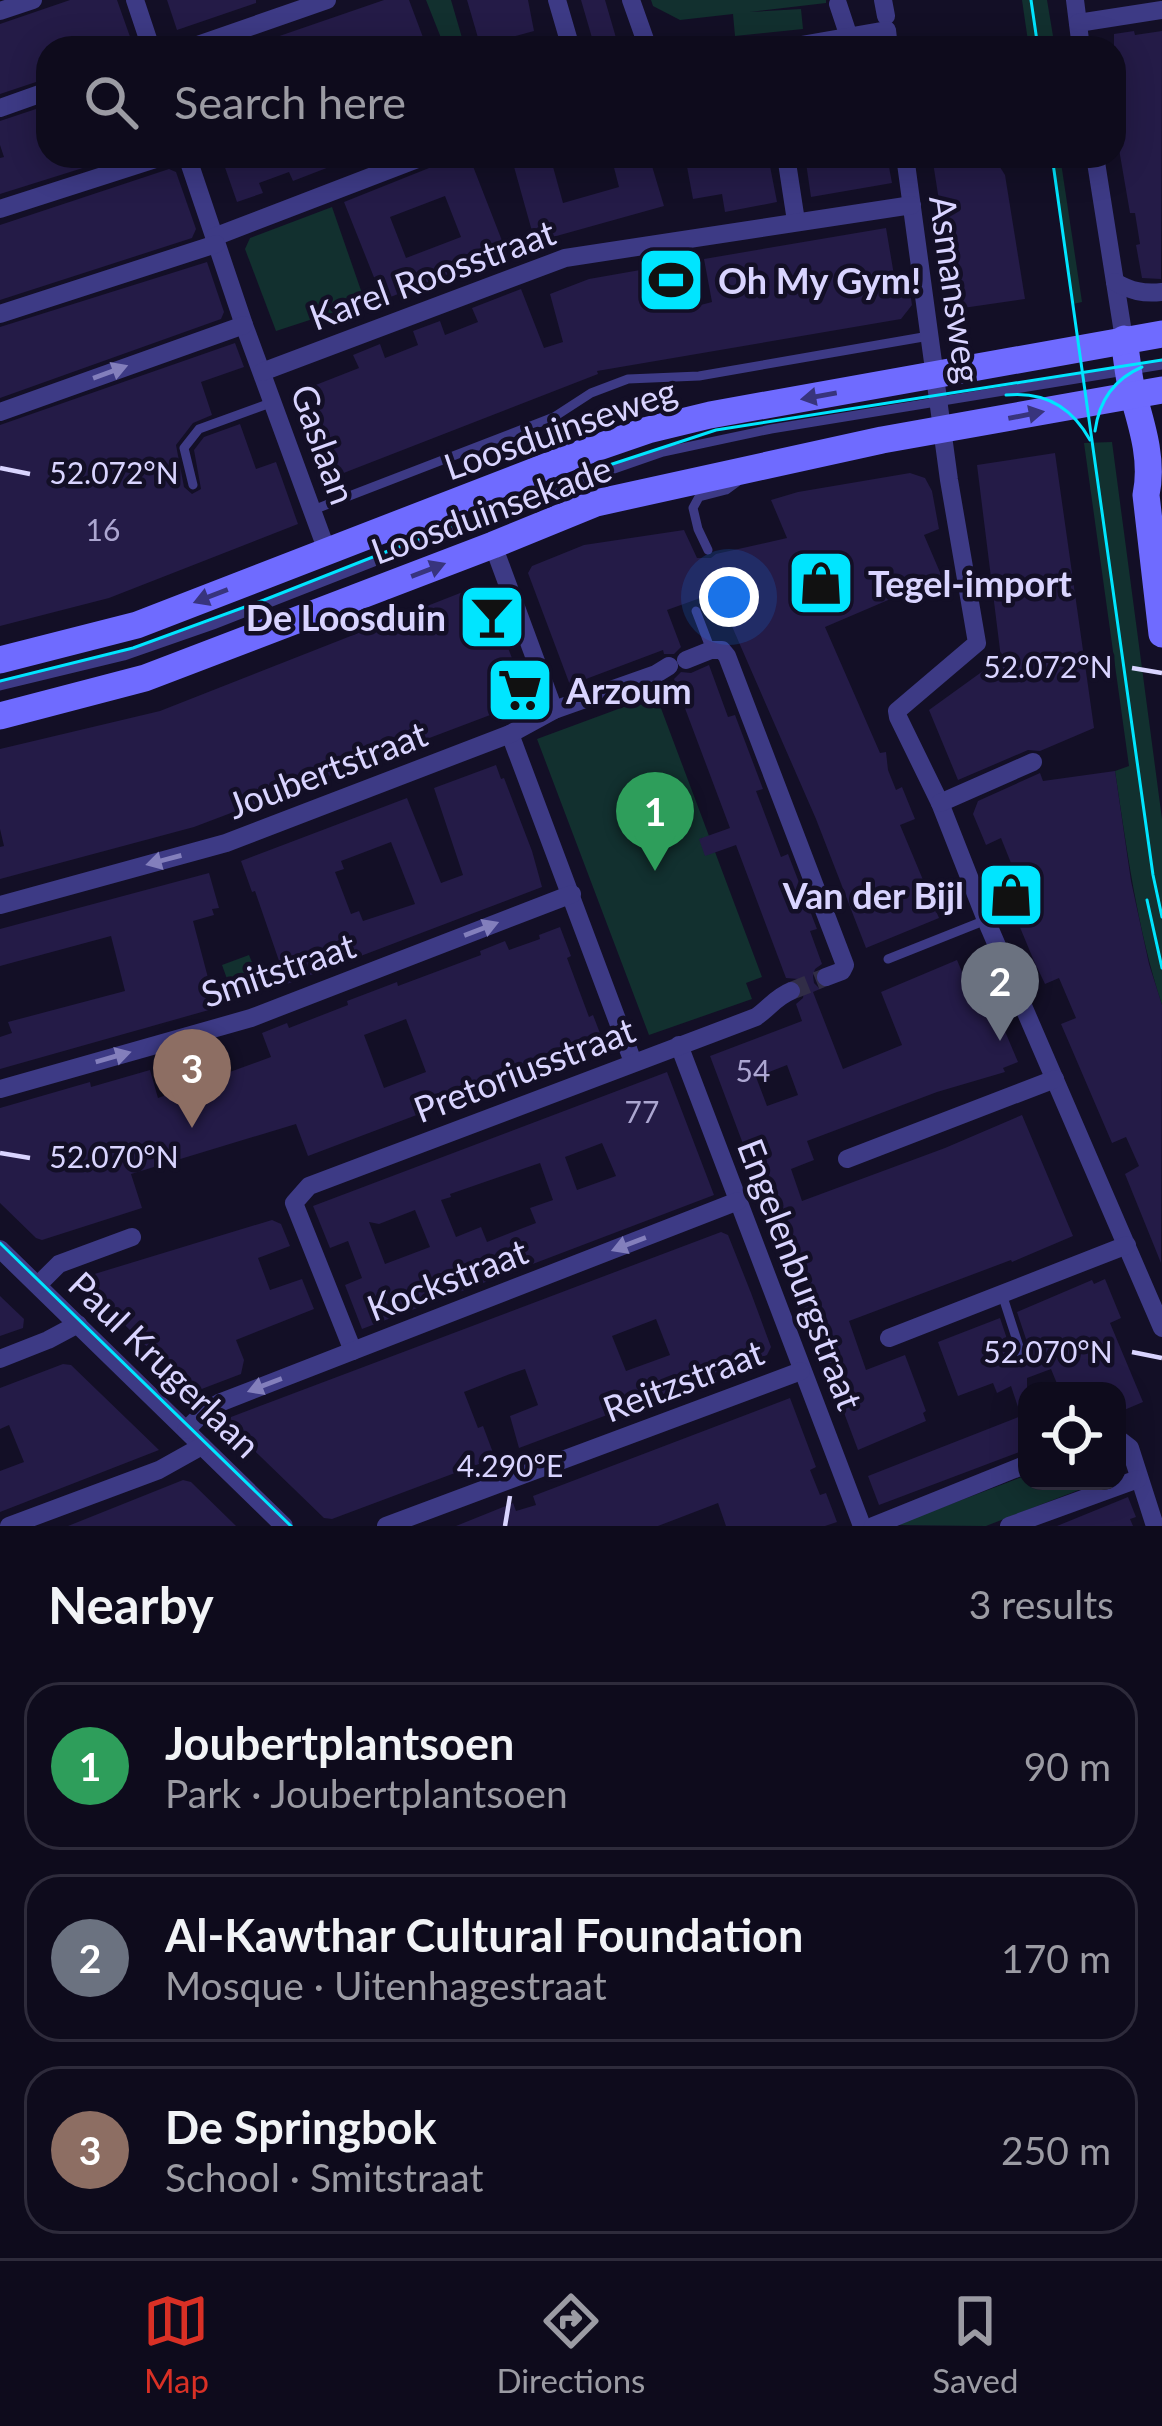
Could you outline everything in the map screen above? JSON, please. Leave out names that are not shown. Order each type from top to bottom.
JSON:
[{"type":"main road","name":"Loosduinseweg","points":[[0,659],[137,625],[649,430],[710,415],[936,388],[1124,339],[1162,334]]},
{"type":"main road","points":[[1124,339],[1131,382],[1127,422],[1135,477],[1154,493],[1162,634]]},
{"type":"main road","name":"Loosduinsekade","points":[[0,716],[146,678],[596,502],[942,431],[1131,382],[1162,390]]},
{"type":"street","points":[[0,11],[33,0]]},
{"type":"street","points":[[135,0],[147,36]]},
{"type":"street","points":[[224,36],[327,0]]},
{"type":"street","points":[[557,0],[568,36]]},
{"type":"street","points":[[631,0],[644,36]]},
{"type":"street","points":[[1075,0],[1080,36]]},
{"type":"street","points":[[838,4],[849,36]]},
{"type":"street","points":[[1078,22],[1162,10]]},
{"type":"street","points":[[852,36],[886,24]]},
{"type":"street","points":[[0,108],[36,95]]},
{"type":"street","points":[[0,209],[128,168]]},
{"type":"street","name":"Gaslaan","points":[[192,168],[327,550]]},
{"type":"street","points":[[0,314],[215,240],[395,168]]},
{"type":"street","points":[[788,168],[796,221]]},
{"type":"street","name":"Asmansweg","points":[[907,168],[976,643],[897,711],[940,803]]},
{"type":"street","points":[[1097,168],[1124,339]]},
{"type":"street","name":"Karel Roosstraat","points":[[262,372],[565,258],[912,205]]},
{"type":"street","points":[[1115,282],[1145,294],[1162,292]]},
{"type":"street","points":[[0,412],[244,325]]},
{"type":"street","points":[[493,545],[554,710]]},
{"type":"street","points":[[711,650],[722,650],[727,656],[845,965],[826,977]]},
{"type":"street","name":"Joubertstraat","points":[[0,905],[226,843],[510,734],[554,710],[711,650]]},
{"type":"street","points":[[510,734],[633,1062]]},
{"type":"street","points":[[1033,762],[940,803],[1162,1328]]},
{"type":"street","name":"Smitstraat","points":[[0,1089],[251,1018],[572,895]]},
{"type":"street","name":"Pretoriusstraat","points":[[353,1352],[295,1203],[309,1186],[756,1017],[784,994]]},
{"type":"street","name":"Engelenburgstraat","points":[[679,1045],[862,1526]]},
{"type":"street","points":[[847,1159],[1055,1078]]},
{"type":"street","name":"Kockstraat","points":[[186,1430],[219,1403],[738,1201]]},
{"type":"street","points":[[38,1285],[59,1264],[132,1238]]},
{"type":"street","points":[[890,1338],[1127,1245]]},
{"type":"street","name":"Paul Krugerlaan","points":[[0,1249],[284,1526]]},
{"type":"street","points":[[0,1359],[78,1324]]},
{"type":"street","name":"Reitzstraat","points":[[386,1526],[801,1370]]},
{"type":"street","points":[[1126,1444],[1155,1526]]},
{"type":"street","points":[[9,1526],[159,1470],[202,1446]]},
{"type":"street","points":[[873,1526],[1018,1468]]},
{"type":"street","points":[[1009,1526],[1138,1479]]},
{"type":"lane","name":"Loosduinseweg","points":[[313,509],[554,417],[619,382],[699,376],[928,336]]},
{"type":"lane","name":"Loosduinseweg","points":[[0,686],[124,656],[191,633],[664,452],[936,388],[1131,382],[1162,365]]},
{"type":"lane","points":[[193,485],[184,448],[200,428],[273,402]]},
{"type":"lane","points":[[708,550],[693,508],[698,497],[737,482],[735,471]]},
{"type":"lane","points":[[695,611],[711,650]]},
{"type":"lane","points":[[888,959],[986,920]]},
{"type":"lane","points":[[1002,1294],[1022,1356]]},
{"type":"green space","points":[[426,0],[451,0],[462,36],[440,36]]},
{"type":"green space","points":[[651,0],[826,3],[750,12],[801,9],[803,29],[735,36],[733,14],[680,20],[653,6]]},
{"type":"green space","points":[[1022,0],[1047,0],[1053,36],[1027,36]]},
{"type":"green space","points":[[1054,168],[1062,168],[1082,302],[1073,304]]},
{"type":"green space","points":[[332,207],[365,302],[276,331],[245,249],[250,238]]},
{"type":"green space","points":[[1112,442],[1162,819],[1162,1005],[1139,918],[1115,771],[1129,766],[1084,443]]},
{"type":"green space","points":[[656,695],[762,977],[746,983],[752,999],[649,1035],[537,739]]},
{"type":"green space","points":[[249,955],[262,987],[234,998],[222,965]]},
{"type":"green space","points":[[1018,1478],[1018,1490],[1079,1490],[986,1526],[896,1525]]},
{"type":"building","points":[[70,0],[117,0],[130,36],[36,36],[36,82],[0,94],[0,24]]},
{"type":"building","points":[[167,0],[256,0],[256,3],[177,30]]},
{"type":"building","points":[[384,0],[409,0],[422,36],[279,36]]},
{"type":"building","points":[[467,0],[528,0],[534,31],[478,36]]},
{"type":"building","points":[[581,0],[605,0],[616,36],[592,36]]},
{"type":"building","points":[[1162,31],[1161,279],[1142,278],[1135,213],[1130,213],[1122,168],[1126,168],[1126,36],[1114,34]]},
{"type":"building","points":[[36,109],[36,168],[83,168],[0,194],[0,158],[4,157],[0,121]]},
{"type":"building","points":[[225,168],[327,168],[293,181],[289,172],[259,183],[263,193],[237,202]]},
{"type":"building","points":[[429,168],[474,168],[506,251],[383,300],[344,202]],"holes":[[[445,196],[461,237],[406,258],[390,217]]]},
{"type":"building","points":[[514,168],[553,168],[563,203],[619,187],[614,168],[653,168],[664,206],[535,242]]},
{"type":"building","points":[[687,168],[770,168],[777,202],[725,212],[722,194],[693,199]]},
{"type":"building","points":[[807,168],[889,168],[892,183],[811,197]]},
{"type":"building","points":[[934,168],[1001,168],[1025,299],[956,309]]},
{"type":"building","points":[[169,169],[176,172],[196,229],[192,238],[0,300],[0,225]]},
{"type":"building","points":[[886,228],[895,281],[908,279],[912,305],[901,319],[597,371],[341,474],[323,466],[315,444],[328,439],[308,388],[359,368],[353,355],[380,344],[385,358],[418,345],[413,331],[440,321],[445,335],[478,322],[472,308],[521,289],[544,348],[563,342],[550,294],[589,279],[680,263],[693,307],[712,302],[704,259]]},
{"type":"building","points":[[207,262],[224,312],[221,319],[0,398],[0,327]]},
{"type":"building","points":[[235,343],[244,367],[201,382],[212,415],[193,423],[176,445],[184,487],[192,494],[201,489],[194,450],[204,437],[240,424],[256,469],[276,462],[298,524],[109,598],[0,626],[0,425]]},
{"type":"building","points":[[1055,453],[1094,728],[958,780],[929,710],[1001,658],[977,465]]},
{"type":"building","points":[[910,473],[925,478],[932,491],[939,529],[924,535],[942,577],[825,627],[880,753],[886,752],[896,790],[902,787],[915,819],[900,825],[939,918],[866,948],[816,819],[717,592],[667,610],[681,647],[674,654],[663,650],[570,685],[528,573],[532,566],[584,545],[684,530],[697,558],[711,558],[787,538],[771,500]]},
{"type":"building","points":[[478,586],[486,590],[526,695],[522,703],[194,827],[0,879],[0,847],[4,846],[0,749],[160,711]]},
{"type":"building","points":[[709,665],[728,717],[735,715],[763,789],[756,791],[781,857],[788,854],[817,929],[810,931],[822,964],[813,976],[820,989],[813,992],[843,1069],[902,1045],[881,992],[957,960],[970,991],[985,984],[1018,1062],[1003,1068],[1005,1072],[807,1141],[814,1160],[791,1169],[802,1201],[1022,1115],[1073,1236],[849,1321],[866,1370],[905,1355],[926,1411],[926,1421],[858,1450],[710,1056],[802,1021],[796,1004],[804,991],[798,979],[786,978],[736,845],[705,856],[699,839],[730,828],[674,679],[681,672]],"holes":[[[787,1065],[798,1095],[767,1106],[756,1077]]]},
{"type":"building","points":[[496,765],[542,887],[287,984],[241,861],[407,798],[441,883],[463,875],[434,788]],"holes":[[[391,842],[415,904],[363,921],[359,911],[351,914],[335,872],[344,869],[341,861]]]},
{"type":"building","points":[[1115,771],[1131,881],[1162,1005],[1161,1263],[1125,1174],[1139,1166],[1126,1137],[1112,1143],[1061,1024],[1076,1018],[1059,978],[1045,984],[1034,961],[1002,884],[1017,878],[1001,838],[986,845],[973,814],[978,801],[1040,773],[1043,781]]},
{"type":"building","points":[[209,873],[219,908],[212,909],[214,915],[193,921],[216,1008],[0,1069],[0,1037],[12,1033],[8,1022],[125,991],[111,936],[0,966],[0,929]]},
{"type":"building","points":[[560,927],[589,1017],[593,1015],[603,1041],[308,1156],[296,1124],[131,1174],[142,1208],[42,1240],[0,1203],[0,1108],[150,1070],[158,1098],[271,1057],[262,1033],[287,1023],[289,1028],[348,1005],[347,1001],[481,955],[480,951],[505,941],[509,950],[540,939],[539,935]],"holes":[[[406,1019],[426,1072],[384,1088],[364,1035]]]},
{"type":"building","points":[[667,1072],[714,1195],[362,1329],[345,1285],[362,1278],[348,1241],[330,1248],[313,1206]],"holes":[[[602,1143],[616,1176],[577,1190],[565,1157]],[[540,1163],[553,1200],[530,1208],[536,1223],[487,1242],[481,1227],[456,1237],[441,1200]],[[415,1210],[430,1247],[385,1264],[369,1222],[379,1224]]]},
{"type":"building","points":[[272,1220],[281,1224],[290,1246],[258,1258],[270,1290],[302,1279],[314,1309],[236,1340],[244,1360],[241,1374],[199,1390],[190,1389],[78,1279]]},
{"type":"building","points":[[721,1232],[728,1235],[771,1347],[767,1355],[519,1448],[510,1416],[538,1405],[525,1369],[464,1392],[495,1458],[332,1519],[324,1518],[229,1426],[231,1417]],"holes":[[[656,1319],[670,1355],[626,1371],[612,1336]]]},
{"type":"building","points":[[1105,1279],[1121,1318],[1110,1323],[1143,1402],[1126,1409],[1126,1382],[1056,1382],[1051,1369],[1018,1382],[1018,1407],[1011,1386],[997,1393],[993,1383],[958,1396],[938,1342],[1000,1318],[1014,1360],[1026,1364],[1031,1354],[1017,1312],[1092,1280],[1094,1284]]},
{"type":"building","points":[[0,1296],[24,1319],[23,1328],[0,1336]]},
{"type":"building","points":[[71,1365],[159,1450],[0,1512],[0,1471],[24,1462],[9,1425],[0,1429],[0,1388]]},
{"type":"building","points":[[790,1398],[816,1467],[810,1470],[820,1495],[826,1493],[837,1522],[726,1526],[718,1503],[658,1526],[456,1526],[513,1503],[516,1511],[536,1505],[533,1496]]},
{"type":"building","points":[[1018,1417],[1018,1452],[879,1505],[868,1476]]},
{"type":"building","points":[[183,1480],[191,1482],[236,1526],[68,1526]]},
{"type":"building","points":[[1128,1497],[1136,1517],[1130,1519],[1133,1526],[1057,1526]]},
{"type":"tunnel","points":[[791,991],[826,977]]},
{"type":"tram line","points":[[1031,0],[1036,36]]},
{"type":"tram line","points":[[1054,168],[1162,917]]},
{"type":"tram line","points":[[0,681],[133,648],[588,472],[716,430],[1162,360]]},
{"type":"tram line","points":[[1095,431],[1110,392],[1142,367]]},
{"type":"tram line","points":[[1006,395],[1033,396],[1056,404],[1075,418],[1090,440]]},
{"type":"tram line","points":[[1147,900],[1162,968]]},
{"type":"tram line","points":[[0,1243],[291,1526]]},
{"type":"place","name":"Oh My Gym!","points":[[671,280]]},
{"type":"place","name":"Tegel-import","points":[[821,583]]},
{"type":"place","name":"De Loosduin","points":[[492,617]]},
{"type":"place","name":"Arzoum","points":[[520,690]]},
{"type":"place","name":"Joubertplantsoen","points":[[655,871]]},
{"type":"place","name":"Van der Bijl","points":[[1011,895]]},
{"type":"place","name":"Al-Kawthar Cultural Foundation","points":[[1000,1041]]},
{"type":"place","name":"De Springbok","points":[[192,1128]]}]
